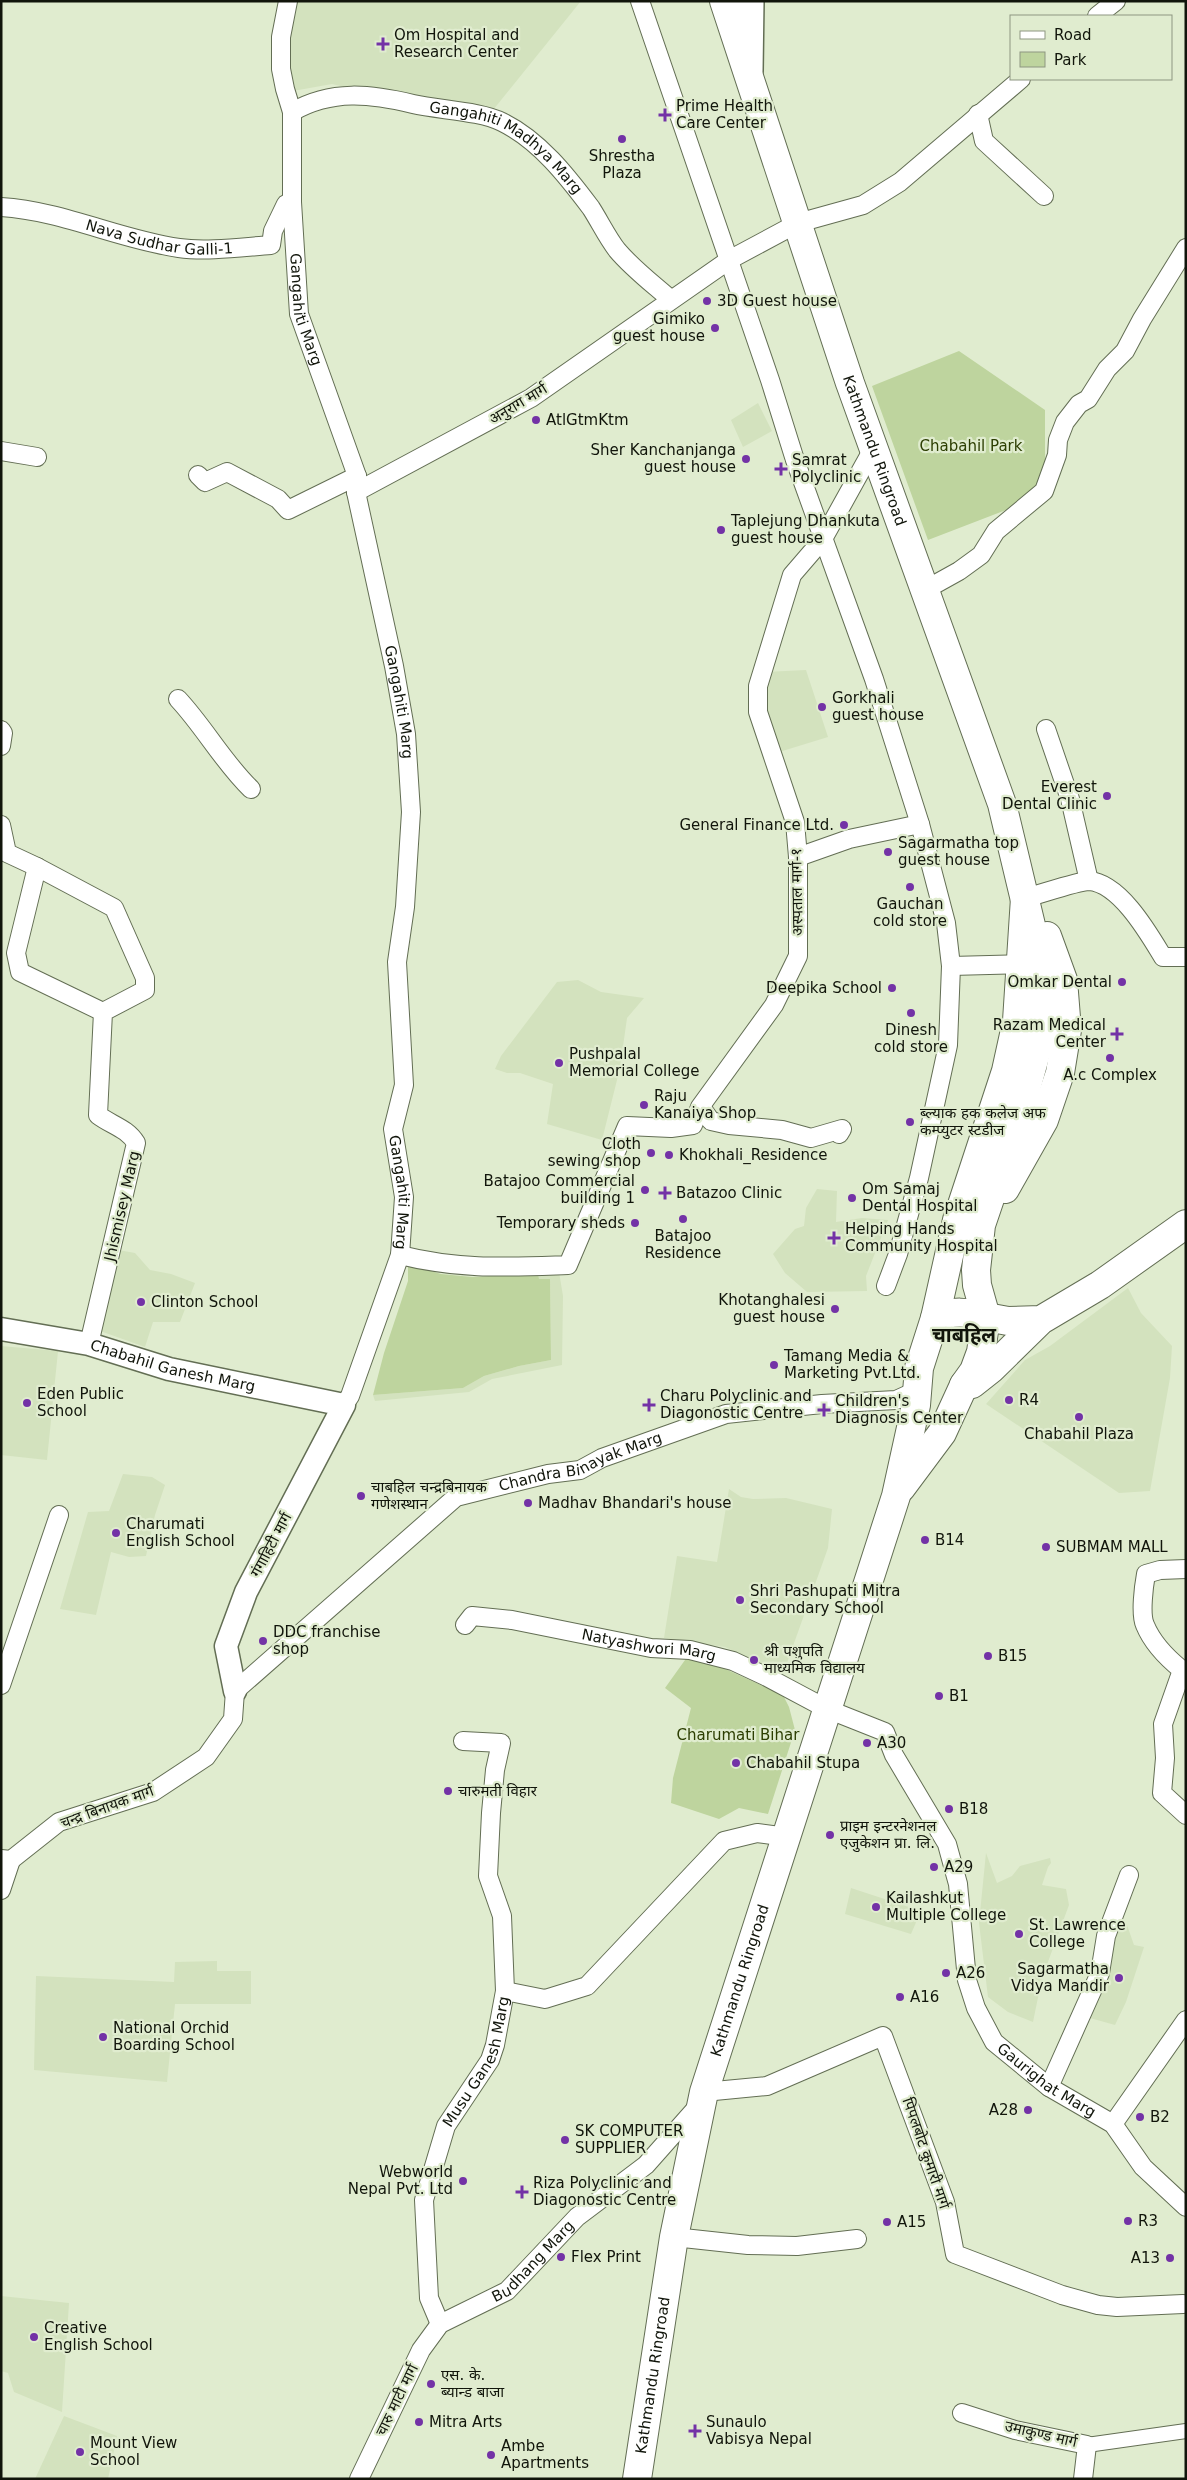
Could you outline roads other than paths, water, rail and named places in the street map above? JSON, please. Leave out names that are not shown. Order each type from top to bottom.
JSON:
[{"type":"main road","name":"Kathmandu Ringroad","points":[[724,1],[750,75],[850,384],[874,447],[923,591],[1002,804],[1025,898],[1031,964],[1043,999],[1040,1038],[1020,1107],[981,1225],[976,1270],[986,1317],[981,1352],[974,1371],[964,1385],[942,1433],[896,1496]]},
{"type":"main road","points":[[750,75],[751,1]]},
{"type":"main road","points":[[981,1225],[996,1204],[1044,1120],[1060,1073],[1067,1030],[1063,980],[1046,935],[1025,898]]},
{"type":"main road","name":"Kathmandu Ringroad","points":[[637,2479],[674,2237],[703,2096],[896,1496],[918,1390],[919,1368],[935,1318],[957,1220],[1006,1071],[1031,964]]},
{"type":"main road","points":[[918,1390],[938,1385],[972,1384],[992,1369],[1041,1320],[1100,1284],[1184,1228]]},
{"type":"main road","points":[[935,1318],[948,1312],[969,1312],[1008,1321],[1041,1320]]},
{"type":"street","name":"Gangahiti Marg","points":[[288,1],[281,37],[281,69],[292,112],[292,202],[299,314],[357,484],[406,734],[411,812],[405,907],[397,962],[404,1085],[393,1129],[404,1197],[400,1255],[350,1396],[344,1405]]},
{"type":"street","points":[[640,1],[823,539],[874,679],[920,824],[946,923],[951,966],[948,1045],[900,1246],[886,1286]]},
{"type":"street","points":[[1098,15],[1116,1]]},
{"type":"street","name":"अनुराग मार्ग","points":[[198,475],[205,482],[227,472],[278,500],[288,510],[357,484],[531,398],[729,260],[798,223],[863,205],[893,187],[1020,80]]},
{"type":"street","name":"Gangahiti Madhya Marg","points":[[292,112],[306,104],[332,96],[359,94],[488,117],[502,122],[538,146],[559,167],[591,209],[618,251],[670,300]]},
{"type":"street","points":[[978,114],[984,141],[1044,196]]},
{"type":"street","name":"Nava Sudhar Galli-1","points":[[1,207],[32,209],[140,241],[182,248],[271,245],[273,231],[286,204],[292,202]]},
{"type":"street","points":[[923,591],[959,571],[981,555],[996,531],[1044,491],[1058,455],[1058,440],[1065,422],[1079,404],[1088,399],[1114,360],[1125,351],[1142,319],[1186,248]]},
{"type":"street","name":"अस्पताल मार्ग-१","points":[[400,1255],[430,1263],[475,1268],[568,1265],[627,1126],[671,1128],[693,1125],[701,1107],[774,1005],[798,956],[798,857],[795,822],[758,712],[758,686],[792,575],[823,539],[874,447]]},
{"type":"street","points":[[1,451],[36,457]]},
{"type":"street","points":[[178,700],[195,719],[231,770],[251,789]]},
{"type":"street","points":[[1046,729],[1070,799],[1089,881]]},
{"type":"street","points":[[1,730],[3,733],[1,746]]},
{"type":"street","points":[[798,857],[850,839],[920,824]]},
{"type":"street","points":[[1,825],[7,854],[36,866],[114,908],[145,978],[145,990],[103,1012],[20,972],[16,953],[36,866]]},
{"type":"street","points":[[1025,898],[1089,881],[1106,886],[1142,921],[1163,957],[1186,957]]},
{"type":"street","points":[[951,966],[1031,964]]},
{"type":"street","name":"Jhismisey Marg","points":[[90,1344],[136,1143],[130,1133],[98,1115],[103,1012]]},
{"type":"street","points":[[701,1107],[711,1122],[782,1130],[811,1138],[842,1129],[839,1134]]},
{"type":"street","name":"Chabahil Ganesh Marg","points":[[1,1330],[90,1344],[169,1369],[344,1405]]},
{"type":"street","name":"Chandra Binayak Marg","points":[[235,1691],[456,1497],[548,1474],[580,1470],[602,1458],[726,1414],[822,1404],[896,1400],[918,1390]]},
{"type":"street","name":"गंगाहिटी मार्ग","points":[[235,1691],[226,1646],[246,1592],[344,1405]]},
{"type":"street","points":[[1,1685],[59,1515]]},
{"type":"street","points":[[1186,1569],[1160,1570],[1146,1574],[1144,1588],[1144,1624],[1166,1658],[1182,1670],[1163,1724],[1165,1758],[1162,1793],[1186,1815]]},
{"type":"street","name":"Natyashwori Marg","points":[[465,1626],[472,1616],[512,1620],[650,1648],[690,1650],[733,1661],[827,1710]]},
{"type":"street","name":"चन्द्र बिनायक मार्ग","points":[[1,1890],[6,1860],[59,1822],[153,1792],[206,1757],[233,1719],[235,1691]]},
{"type":"street","name":"Gaurighat Marg","points":[[827,1710],[885,1732],[894,1755],[947,1844],[958,1884],[967,1980],[976,2008],[994,2042],[1049,2087],[1113,2124],[1143,2167],[1186,2207]]},
{"type":"street","points":[[463,1740],[501,1744],[495,1770],[488,1876],[502,1916],[505,1991]]},
{"type":"street","name":"Musu Ganesh Marg","points":[[440,2324],[429,2298],[424,2200],[446,2126],[490,2060],[495,2045],[505,1991],[545,1999],[587,1986],[724,1841],[757,1833],[787,1837]]},
{"type":"street","points":[[1049,2087],[1100,1973],[1106,1936],[1129,1875]]},
{"type":"street","points":[[1113,2124],[1186,2020]]},
{"type":"street","name":"पिपलबोट कुमारी मार्ग","points":[[703,2096],[767,2086],[883,2036],[945,2202],[955,2254],[1062,2295],[1098,2305],[1117,2307],[1183,2304]]},
{"type":"street","name":"Budhang Marg","points":[[440,2324],[506,2291],[577,2217],[646,2165],[703,2096]]},
{"type":"street","points":[[674,2237],[748,2246],[797,2246],[857,2239]]},
{"type":"street","name":"चारु माटी मार्ग","points":[[359,2479],[421,2350],[440,2324]]},
{"type":"street","name":"उमाकुण्ड मार्ग","points":[[962,2412],[1015,2430],[1087,2445],[1082,2479]]},
{"type":"street","points":[[1087,2445],[1186,2431]]},
{"type":"place","name":"Om Hospital and Research Center","points":[[383,44]]},
{"type":"place","name":"Prime Health Care Center","points":[[665,115]]},
{"type":"place","name":"Shrestha Plaza","points":[[622,139]]},
{"type":"place","name":"3D Guest house","points":[[707,301]]},
{"type":"place","name":"Gimiko guest house","points":[[715,328]]},
{"type":"place","name":"AtlGtmKtm","points":[[536,420]]},
{"type":"place","name":"Sher Kanchanjanga guest house","points":[[746,459]]},
{"type":"place","name":"Samrat Polyclinic","points":[[781,469]]},
{"type":"place","name":"Taplejung Dhankuta guest house","points":[[721,530]]},
{"type":"place","name":"Gorkhali guest house","points":[[822,707]]},
{"type":"place","name":"Everest Dental Clinic","points":[[1107,796]]},
{"type":"place","name":"General Finance Ltd.","points":[[844,825]]},
{"type":"place","name":"Sagarmatha top guest house","points":[[888,852]]},
{"type":"place","name":"Gauchan cold store","points":[[910,887]]},
{"type":"place","name":"Omkar Dental","points":[[1122,982]]},
{"type":"place","name":"Deepika School","points":[[892,988]]},
{"type":"place","name":"Dinesh cold store","points":[[911,1013]]},
{"type":"place","name":"Razam Medical Center","points":[[1117,1034]]},
{"type":"place","name":"A.c Complex","points":[[1110,1058]]},
{"type":"place","name":"Pushpalal Memorial College","points":[[559,1063]]},
{"type":"place","name":"Raju Kanaiya Shop","points":[[644,1105]]},
{"type":"place","name":"ब्ल्याक हक कलेज अफ कम्प्युटर स्टडीज","points":[[910,1122]]},
{"type":"place","name":"Cloth sewing shop","points":[[651,1153]]},
{"type":"place","name":"Khokhali_Residence","points":[[669,1155]]},
{"type":"place","name":"Batajoo Commercial building 1","points":[[645,1190]]},
{"type":"place","name":"Batazoo Clinic","points":[[665,1193]]},
{"type":"place","name":"Om Samaj Dental Hospital","points":[[852,1198]]},
{"type":"place","name":"Batajoo Residence","points":[[683,1219]]},
{"type":"place","name":"Temporary sheds","points":[[635,1223]]},
{"type":"place","name":"Helping Hands Community Hospital","points":[[834,1238]]},
{"type":"place","name":"Clinton School","points":[[141,1302]]},
{"type":"place","name":"Khotanghalesi guest house","points":[[835,1309]]},
{"type":"place","name":"Tamang Media & Marketing Pvt.Ltd.","points":[[774,1365]]},
{"type":"place","name":"R4","points":[[1009,1400]]},
{"type":"place","name":"Eden Public School","points":[[27,1403]]},
{"type":"place","name":"Charu Polyclinic and Diagonostic Centre","points":[[649,1405]]},
{"type":"place","name":"Children's Diagnosis Center","points":[[824,1410]]},
{"type":"place","name":"Chabahil Plaza","points":[[1079,1417]]},
{"type":"place","name":"चाबहिल चन्द्रबिनायक गणेशस्थान","points":[[361,1496]]},
{"type":"place","name":"Madhav Bhandari's house","points":[[528,1503]]},
{"type":"place","name":"Charumati English School","points":[[116,1533]]},
{"type":"place","name":"B14","points":[[925,1540]]},
{"type":"place","name":"SUBMAM MALL","points":[[1046,1547]]},
{"type":"place","name":"Shri Pashupati Mitra Secondary School","points":[[740,1600]]},
{"type":"place","name":"DDC franchise shop","points":[[263,1641]]},
{"type":"place","name":"B15","points":[[988,1656]]},
{"type":"place","name":"श्री पशुपति माध्यमिक विद्यालय","points":[[754,1660]]},
{"type":"place","name":"B1","points":[[939,1696]]},
{"type":"place","name":"A30","points":[[867,1743]]},
{"type":"place","name":"Chabahil Stupa","points":[[736,1763]]},
{"type":"place","name":"चारुमती विहार","points":[[448,1791]]},
{"type":"place","name":"B18","points":[[949,1809]]},
{"type":"place","name":"प्राइम इन्टरनेशनल एजुकेशन प्रा. लि.","points":[[830,1835]]},
{"type":"place","name":"A29","points":[[934,1867]]},
{"type":"place","name":"Kailashkut Multiple College","points":[[876,1907]]},
{"type":"place","name":"St. Lawrence College","points":[[1019,1934]]},
{"type":"place","name":"A26","points":[[946,1973]]},
{"type":"place","name":"Sagarmatha Vidya Mandir","points":[[1119,1978]]},
{"type":"place","name":"A16","points":[[900,1997]]},
{"type":"place","name":"National Orchid Boarding School","points":[[103,2037]]},
{"type":"place","name":"A28","points":[[1028,2110]]},
{"type":"place","name":"B2","points":[[1140,2117]]},
{"type":"place","name":"SK COMPUTER SUPPLIER","points":[[565,2140]]},
{"type":"place","name":"Webworld Nepal Pvt. Ltd","points":[[463,2181]]},
{"type":"place","name":"Riza Polyclinic and Diagonostic Centre","points":[[522,2192]]},
{"type":"place","name":"R3","points":[[1128,2221]]},
{"type":"place","name":"A15","points":[[887,2222]]},
{"type":"place","name":"Flex Print","points":[[561,2257]]},
{"type":"place","name":"A13","points":[[1170,2258]]},
{"type":"place","name":"Creative English School","points":[[34,2337]]},
{"type":"place","name":"एस. के. ब्यान्ड बाजा","points":[[431,2384]]},
{"type":"place","name":"Mitra Arts","points":[[419,2422]]},
{"type":"place","name":"Sunaulo Vabisya Nepal","points":[[695,2431]]},
{"type":"place","name":"Mount View School","points":[[80,2452]]},
{"type":"place","name":"Ambe Apartments","points":[[491,2455]]},
{"type":"district","name":"चाबहिल","points":[[964,1335]]},
{"type":"park label","name":"Chabahil Park","points":[[971,446]]},
{"type":"park label","name":"Charumati Bihar","points":[[738,1735]]}]
